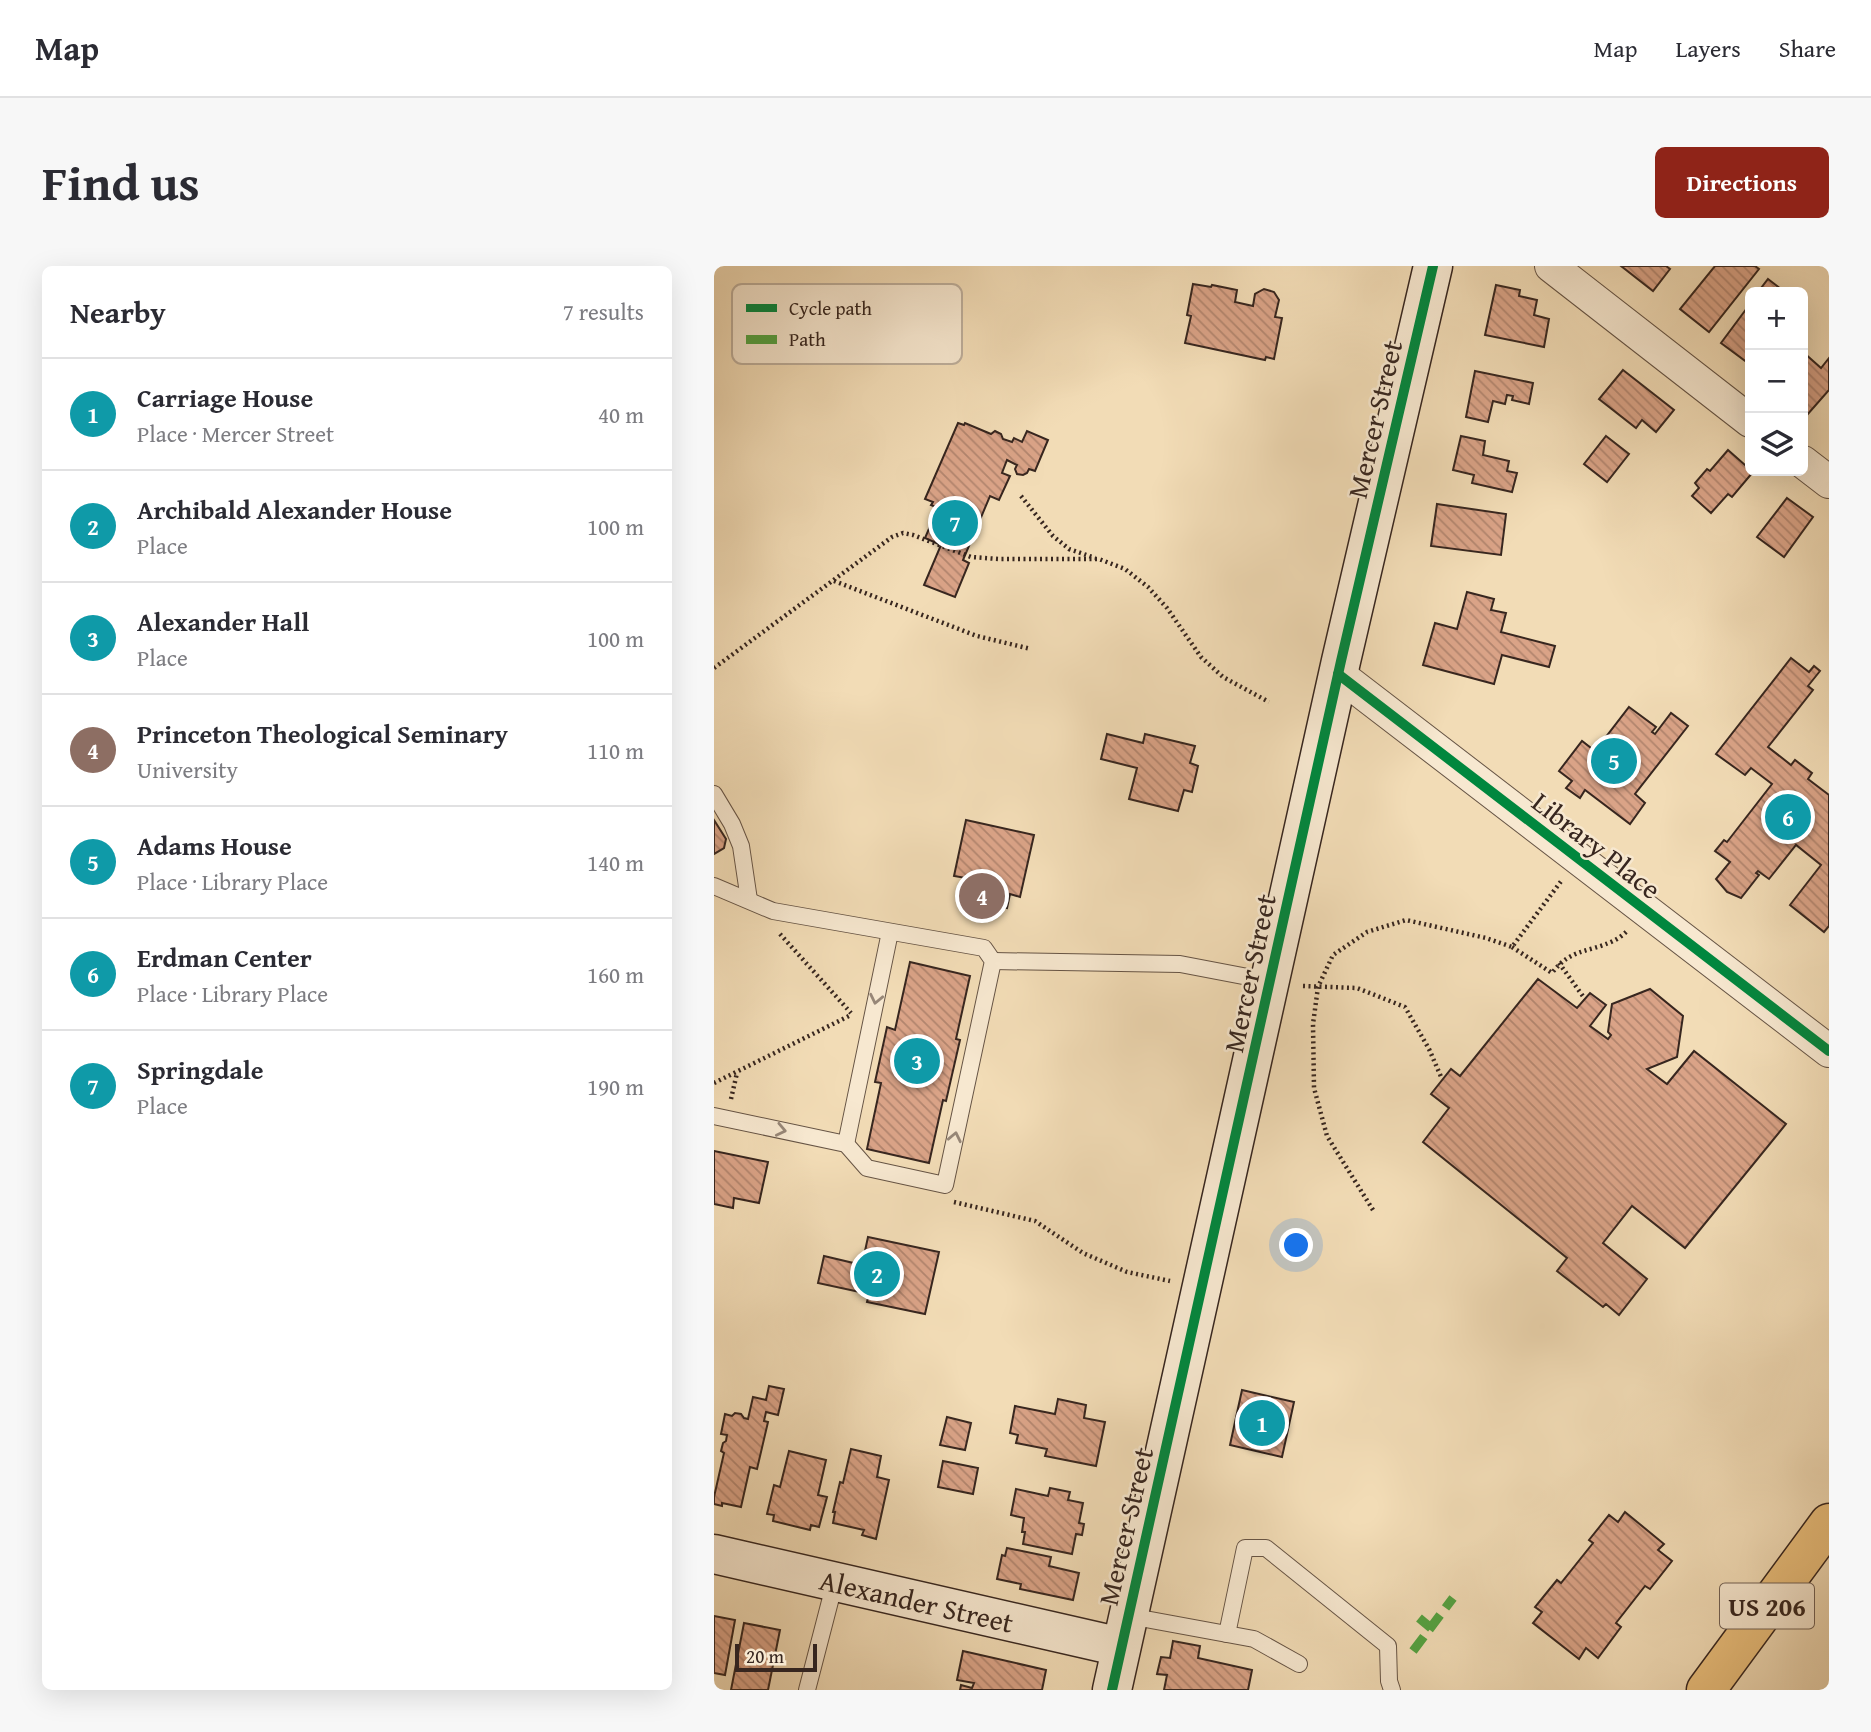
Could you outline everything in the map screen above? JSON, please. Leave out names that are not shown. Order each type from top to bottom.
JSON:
[{"type":"highway","name":"US 206","points":[[1710,1688],[1829,1523]]},
{"type":"main road","name":"Mercer Street","points":[[1112,1690],[1202,1287],[1287,984],[1338,674],[1433,266]]},
{"type":"main road","name":"Alexander Street","points":[[714,1554],[835,1581],[1125,1631]]},
{"type":"street","points":[[1551,266],[1745,417]]},
{"type":"street","points":[[1808,466],[1829,482]]},
{"type":"street","name":"Library Place","points":[[1338,674],[1829,1051]]},
{"type":"lane","points":[[714,793],[741,846],[749,900]]},
{"type":"lane","points":[[714,886],[773,911],[984,948],[993,961],[945,1185],[867,1168],[846,1144],[714,1116]]},
{"type":"lane","points":[[846,1144],[890,932]]},
{"type":"lane","points":[[993,961],[1180,964],[1287,984]]},
{"type":"lane","points":[[1227,1634],[1245,1548],[1266,1548],[1388,1646],[1389,1681],[1392,1690]]},
{"type":"lane","points":[[807,1690],[835,1581]]},
{"type":"lane","points":[[1125,1631],[1227,1634],[1254,1639],[1299,1664]]},
{"type":"path","points":[[1021,496],[1053,536],[1069,549],[1125,569],[1148,587],[1167,608],[1201,657],[1223,677],[1269,702]]},
{"type":"path","points":[[714,668],[892,537],[903,533],[971,557],[1100,559]]},
{"type":"path","points":[[833,581],[976,636],[1031,649]]},
{"type":"path","points":[[1512,947],[1578,859]]},
{"type":"path","points":[[749,900],[852,1014]]},
{"type":"path","points":[[1373,1210],[1327,1136],[1314,1088],[1313,1024],[1318,987],[1333,955],[1367,933],[1406,920],[1476,935],[1512,947],[1552,973],[1559,964],[1580,951],[1613,941],[1651,915]]},
{"type":"path","points":[[1559,964],[1585,999]]},
{"type":"path","points":[[1287,984],[1357,988],[1405,1007],[1429,1049],[1442,1079]]},
{"type":"path","points":[[714,1083],[852,1014],[873,1015]]},
{"type":"path","points":[[945,1185],[949,1201],[1035,1221],[1083,1253],[1127,1272],[1202,1287]]},
{"type":"building","points":[[1621,266],[1666,266],[1670,269],[1653,291]]},
{"type":"building","points":[[1715,266],[1755,266],[1759,269],[1709,332],[1680,309]]},
{"type":"building","points":[[1768,279],[1778,287],[1762,287]]},
{"type":"building","points":[[1193,284],[1237,290],[1235,302],[1253,306],[1255,294],[1264,289],[1274,292],[1279,300],[1275,317],[1282,318],[1274,359],[1266,357],[1265,360],[1185,343],[1191,316],[1187,315]]},
{"type":"building","points":[[1496,285],[1520,290],[1519,296],[1537,300],[1534,315],[1549,319],[1544,347],[1485,335]]},
{"type":"building","points":[[1745,311],[1745,361],[1721,343]]},
{"type":"building","points":[[1808,356],[1821,368],[1829,358],[1829,390],[1808,414]]},
{"type":"building","points":[[1623,370],[1674,410],[1656,432],[1642,420],[1636,428],[1599,399]]},
{"type":"building","points":[[1475,371],[1533,383],[1529,404],[1512,400],[1513,396],[1507,395],[1505,404],[1493,401],[1488,422],[1466,417]]},
{"type":"building","points":[[958,423],[965,423],[991,434],[995,431],[1001,434],[1003,439],[1012,442],[1014,438],[1022,442],[1027,431],[1048,440],[1035,471],[1029,469],[1023,475],[1017,474],[1017,465],[1007,460],[1002,473],[1010,476],[999,500],[990,496],[963,560],[969,563],[955,597],[924,585],[941,545],[925,538],[938,508],[925,499]]},
{"type":"building","points":[[1461,436],[1485,441],[1483,455],[1509,461],[1507,471],[1517,473],[1512,492],[1472,483],[1474,475],[1453,470]]},
{"type":"building","points":[[1606,436],[1629,454],[1607,482],[1584,464]]},
{"type":"building","points":[[1728,450],[1745,465],[1745,476],[1750,476],[1732,497],[1728,494],[1711,513],[1692,496],[1699,488],[1695,483],[1707,469],[1710,471]]},
{"type":"building","points":[[1787,498],[1813,517],[1784,557],[1757,537]]},
{"type":"building","points":[[1437,504],[1506,514],[1501,555],[1431,546]]},
{"type":"building","points":[[1467,592],[1494,599],[1491,610],[1506,613],[1501,632],[1555,646],[1549,667],[1502,655],[1494,684],[1423,665],[1435,623],[1457,629]]},
{"type":"building","points":[[1791,658],[1809,672],[1814,666],[1820,671],[1808,686],[1813,690],[1768,747],[1791,765],[1795,760],[1812,773],[1808,779],[1829,795],[1829,926],[1824,932],[1790,905],[1821,865],[1796,845],[1769,879],[1758,871],[1756,873],[1759,875],[1741,898],[1727,892],[1716,879],[1730,862],[1715,851],[1724,840],[1727,842],[1772,784],[1751,768],[1745,775],[1716,754]]},
{"type":"building","points":[[1629,707],[1656,727],[1652,732],[1655,734],[1671,713],[1688,726],[1635,794],[1645,803],[1630,824],[1585,790],[1580,798],[1566,788],[1572,781],[1559,771],[1582,741],[1595,751]]},
{"type":"building","points":[[1107,734],[1143,743],[1145,734],[1195,746],[1190,763],[1198,766],[1192,792],[1184,790],[1178,811],[1129,799],[1137,768],[1101,759]]},
{"type":"building","points":[[714,820],[726,839],[724,848],[714,854]]},
{"type":"building","points":[[966,820],[1034,835],[1020,897],[1010,894],[1007,908],[970,901],[973,886],[964,884],[966,878],[954,876]]},
{"type":"building","points":[[910,962],[970,976],[956,1039],[960,1040],[929,1163],[867,1149],[881,1083],[875,1082],[887,1027],[895,1030]]},
{"type":"building","points":[[1538,979],[1577,1008],[1590,993],[1606,1005],[1590,1026],[1608,1039],[1611,1035],[1608,1032],[1612,1004],[1650,989],[1683,1016],[1677,1057],[1647,1069],[1667,1084],[1694,1051],[1786,1124],[1685,1248],[1632,1206],[1603,1243],[1647,1279],[1619,1315],[1606,1304],[1603,1307],[1557,1271],[1567,1258],[1423,1142],[1449,1108],[1431,1094],[1451,1069],[1460,1076]]},
{"type":"building","points":[[714,1151],[768,1162],[759,1203],[734,1198],[733,1208],[714,1204]]},
{"type":"building","points":[[868,1237],[939,1252],[925,1314],[867,1302],[869,1294],[818,1283],[824,1256],[862,1265]]},
{"type":"building","points":[[769,1386],[784,1389],[778,1415],[766,1412],[764,1421],[768,1422],[757,1469],[750,1467],[741,1507],[714,1504],[724,1453],[721,1451],[727,1435],[721,1434],[725,1414],[741,1414],[748,1419],[753,1397],[766,1400]]},
{"type":"building","points":[[1242,1390],[1294,1402],[1282,1457],[1230,1445]]},
{"type":"building","points":[[1058,1399],[1086,1405],[1084,1418],[1105,1422],[1096,1466],[1045,1456],[1047,1449],[1016,1443],[1018,1435],[1010,1433],[1015,1406],[1055,1414]]},
{"type":"building","points":[[947,1417],[971,1423],[965,1450],[940,1445]]},
{"type":"building","points":[[851,1449],[881,1456],[877,1477],[889,1480],[876,1539],[862,1535],[864,1530],[833,1523],[840,1482],[843,1483]]},
{"type":"building","points":[[789,1451],[826,1460],[818,1495],[827,1497],[819,1527],[811,1525],[810,1530],[773,1521],[774,1515],[767,1514],[774,1485],[780,1487]]},
{"type":"building","points":[[943,1461],[978,1468],[973,1494],[938,1487]]},
{"type":"building","points":[[1050,1488],[1070,1492],[1068,1500],[1083,1503],[1079,1523],[1084,1524],[1082,1535],[1076,1534],[1072,1554],[1023,1544],[1024,1518],[1011,1515],[1016,1489],[1048,1496]]},
{"type":"building","points":[[1625,1512],[1664,1544],[1658,1550],[1672,1561],[1650,1589],[1645,1586],[1616,1623],[1621,1627],[1598,1658],[1586,1648],[1579,1659],[1533,1623],[1542,1612],[1535,1607],[1557,1580],[1561,1583],[1593,1543],[1589,1540],[1609,1515],[1618,1522]]},
{"type":"building","points":[[1007,1548],[1051,1557],[1049,1566],[1079,1573],[1073,1600],[1020,1589],[1021,1584],[997,1579],[1002,1555],[1005,1556]]},
{"type":"building","points":[[714,1616],[735,1620],[725,1675],[714,1673]]},
{"type":"building","points":[[744,1623],[780,1630],[768,1690],[731,1690]]},
{"type":"building","points":[[1173,1641],[1200,1646],[1198,1658],[1252,1670],[1248,1690],[1164,1690],[1167,1675],[1157,1674],[1161,1657],[1170,1658]]},
{"type":"building","points":[[963,1651],[1046,1670],[1042,1690],[960,1690],[961,1685],[972,1688],[974,1683],[957,1680]]},
{"type":"marked path","points":[[1413,1651],[1453,1598]]},
{"type":"marked path","points":[[1419,1618],[1431,1628]]},
{"type":"cycle path","points":[[1112,1690],[1341,661],[1433,266]]},
{"type":"cycle path","points":[[1338,674],[1829,1051]]},
{"type":"place","name":"Springdale","points":[[955,523]]},
{"type":"place","name":"Adams House","points":[[1614,761]]},
{"type":"place","name":"Erdman Center","points":[[1788,817]]},
{"type":"place","name":"Princeton Theological Seminary","points":[[982,896]]},
{"type":"place","name":"Alexander Hall","points":[[917,1061]]},
{"type":"place","name":"Archibald Alexander House","points":[[877,1274]]},
{"type":"place","name":"Carriage House","points":[[1262,1423]]}]
